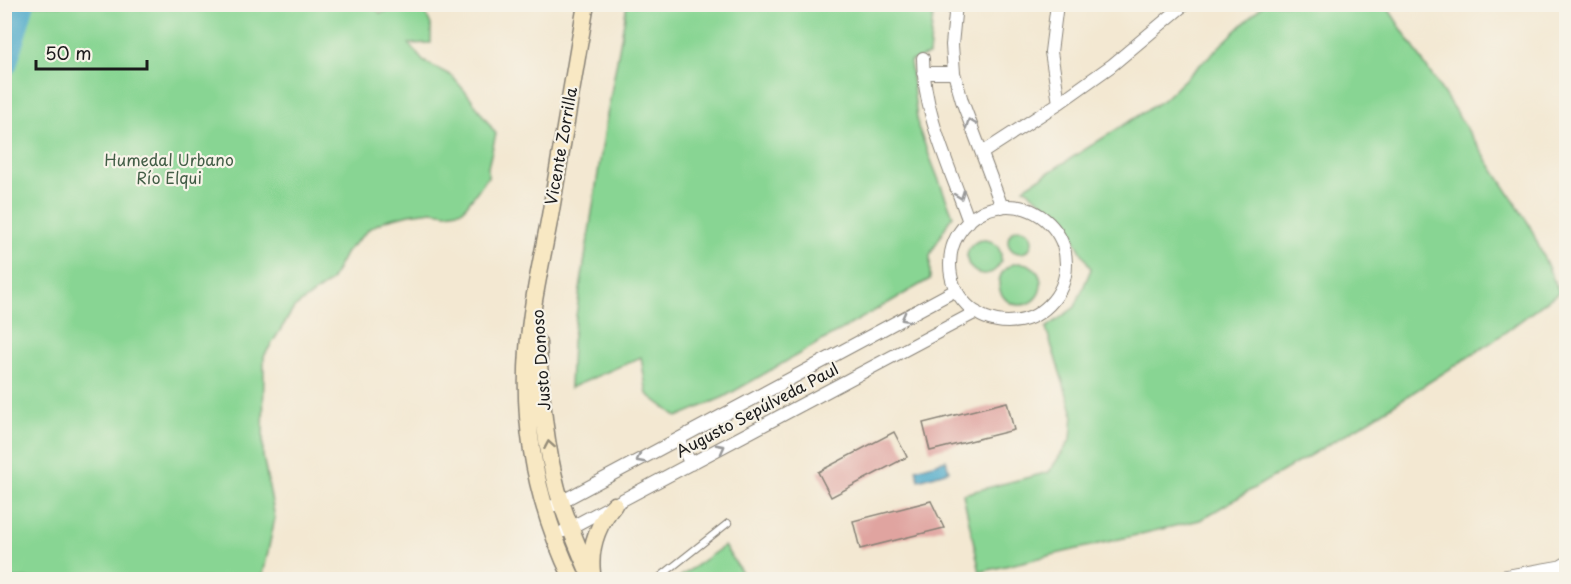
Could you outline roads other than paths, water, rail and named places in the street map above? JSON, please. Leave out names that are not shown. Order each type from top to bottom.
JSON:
[{"type":"main road","name":"Vicente Zorrilla","points":[[537,288],[586,4]]},
{"type":"main road","name":"Justo Donoso","points":[[537,288],[541,391],[551,458],[558,490],[592,579]]},
{"type":"main road","name":"Justo Donoso","points":[[537,288],[526,379],[530,440],[534,469],[545,510],[554,537],[573,579]]},
{"type":"main road","points":[[592,579],[593,542],[601,522],[614,505]]},
{"type":"street","points":[[956,4],[952,45],[954,73],[962,101],[1002,207]]},
{"type":"street","points":[[1057,4],[1051,52],[1059,102]]},
{"type":"street","points":[[982,153],[1111,66],[1185,4]]},
{"type":"street","points":[[922,58],[927,99],[969,222]]},
{"type":"street","points":[[923,74],[954,73]]},
{"type":"street","points":[[1002,207],[1020,207],[1036,213],[1051,225],[1061,240],[1068,258],[1065,279],[1056,297],[1042,312],[1024,320],[1004,322],[976,312],[968,306],[956,290],[951,271],[951,253],[958,236],[969,222],[984,212],[1002,207]]},
{"type":"street","name":"Augusto Sepúlveda Paul","points":[[545,510],[956,290]]},
{"type":"street","name":"Augusto Sepúlveda Paul","points":[[554,537],[976,312]]},
{"type":"street","points":[[678,439],[691,464]]},
{"type":"street","points":[[1501,579],[1526,577],[1566,565]]},
{"type":"lane","points":[[656,579],[728,523]]},
{"type":"water","points":[[946,460],[949,471],[919,480],[916,469]]},
{"type":"waterway","points":[[4,63],[21,4]]},
{"type":"park label","name":"Humedal Urbano Río Elqui","points":[[169,169]]}]
